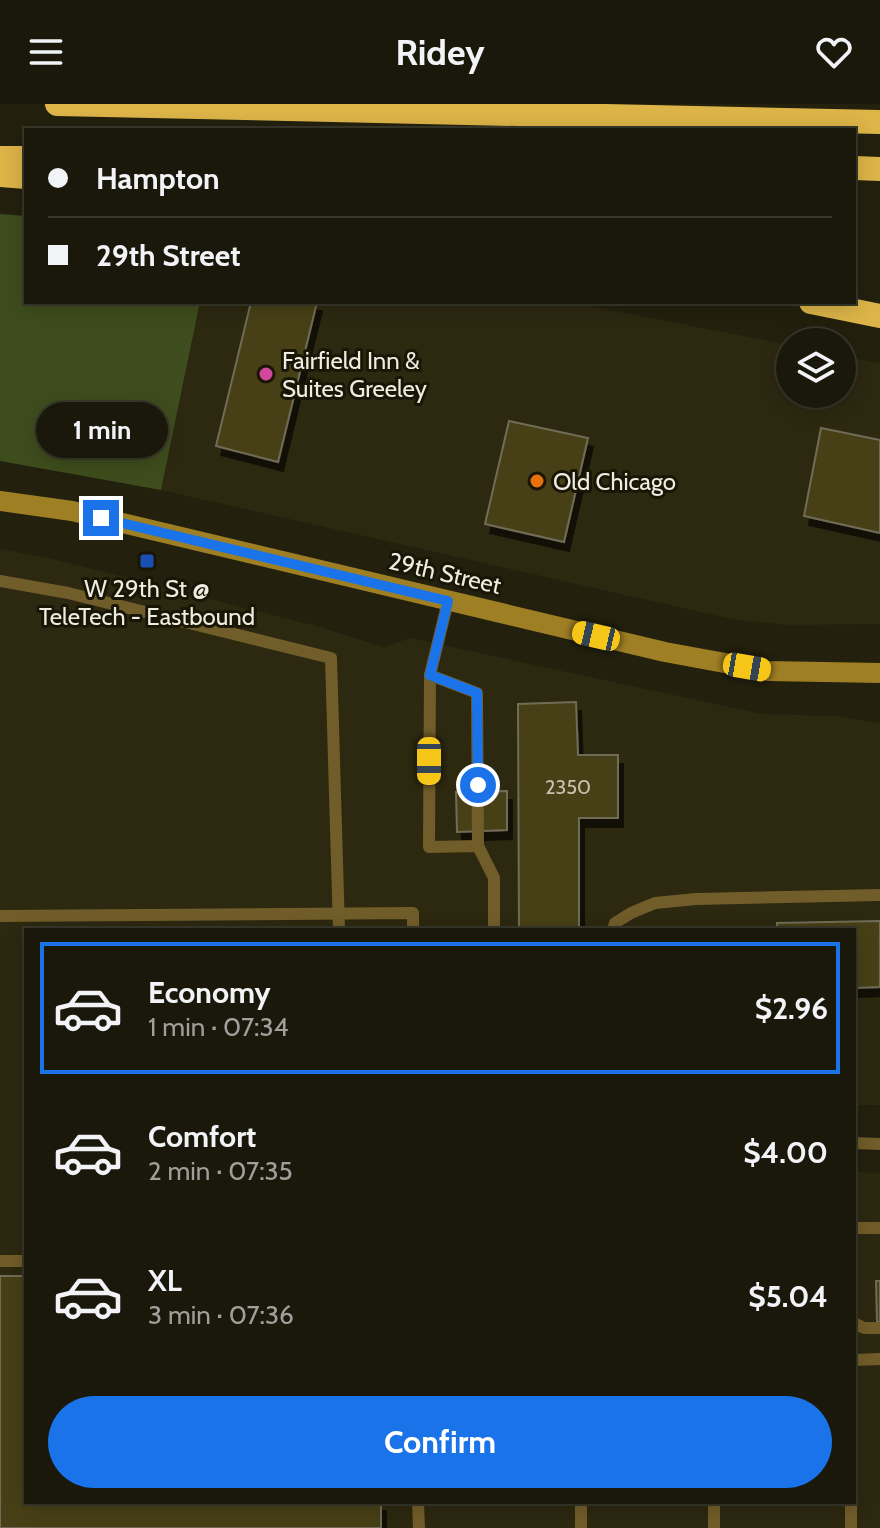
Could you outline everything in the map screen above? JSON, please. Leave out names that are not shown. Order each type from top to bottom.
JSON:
[{"type":"highway","points":[[57,104],[880,122]]},
{"type":"highway","points":[[732,104],[817,119]]},
{"type":"highway","points":[[0,158],[24,158]]},
{"type":"highway","points":[[856,168],[880,169]]},
{"type":"highway","points":[[0,175],[24,177]]},
{"type":"highway","points":[[821,304],[880,316]]},
{"type":"street","name":"29th Street","points":[[0,501],[72,511],[665,652],[768,671],[880,673]]},
{"type":"lane","points":[[0,581],[68,593],[331,658],[339,928]]},
{"type":"lane","points":[[448,601],[430,675],[429,847],[478,846]]},
{"type":"lane","points":[[430,675],[477,693],[478,846],[494,878],[494,928]]},
{"type":"lane","points":[[614,928],[615,923],[631,913],[655,903],[696,899],[880,895]]},
{"type":"lane","points":[[0,916],[413,913],[413,928]]},
{"type":"lane","points":[[856,1143],[880,1144]]},
{"type":"lane","points":[[856,1228],[880,1228]]},
{"type":"lane","points":[[0,1261],[24,1261]]},
{"type":"lane","points":[[856,1324],[864,1328],[880,1328]]},
{"type":"lane","points":[[856,1360],[880,1359]]},
{"type":"lane","points":[[418,1504],[419,1528]]},
{"type":"lane","points":[[581,1504],[581,1528]]},
{"type":"lane","points":[[714,1504],[714,1528]]},
{"type":"lane","points":[[851,1504],[851,1528]]},
{"type":"shaded area","points":[[200,304],[579,304],[776,342],[776,408],[856,408],[856,359],[880,363],[880,624],[788,625],[736,620],[161,490]]},
{"type":"shaded area","points":[[0,549],[49,558],[316,626],[384,647],[410,638],[762,714],[834,716],[880,723],[880,1105],[856,1105],[856,928],[24,928],[24,1504],[856,1504],[856,1171],[880,1174],[880,1528],[0,1528]]},
{"type":"green space","points":[[0,214],[24,216],[24,304],[200,304],[161,490],[0,461]]},
{"type":"building","name":"Fairfield Inn & Suites Greeley","points":[[251,304],[317,304],[278,462],[216,446]]},
{"type":"building","name":"Old Chicago","points":[[509,421],[588,438],[564,542],[485,524]]},
{"type":"building","points":[[821,428],[880,440],[880,533],[804,516]]},
{"type":"building","points":[[576,702],[578,755],[618,755],[618,818],[579,818],[579,928],[519,928],[518,704]]},
{"type":"building","points":[[507,791],[507,830],[457,832],[456,792]]},
{"type":"building","points":[[880,921],[880,987],[856,988],[856,928],[777,928],[777,923]]},
{"type":"building","points":[[0,1276],[24,1276],[24,1504],[381,1504],[381,1528],[0,1528]]},
{"type":"building","points":[[876,1281],[880,1281],[880,1322],[877,1322]]},
{"type":"place","name":"Fairfield Inn & Suites Greeley","points":[[266,374]]},
{"type":"place","name":"Old Chicago","points":[[537,481]]},
{"type":"place","name":"W 29th St @ TeleTech - Eastbound","points":[[147,561]]},
{"type":"route","points":[[101,518],[448,601],[430,675],[477,693],[478,785]]}]
